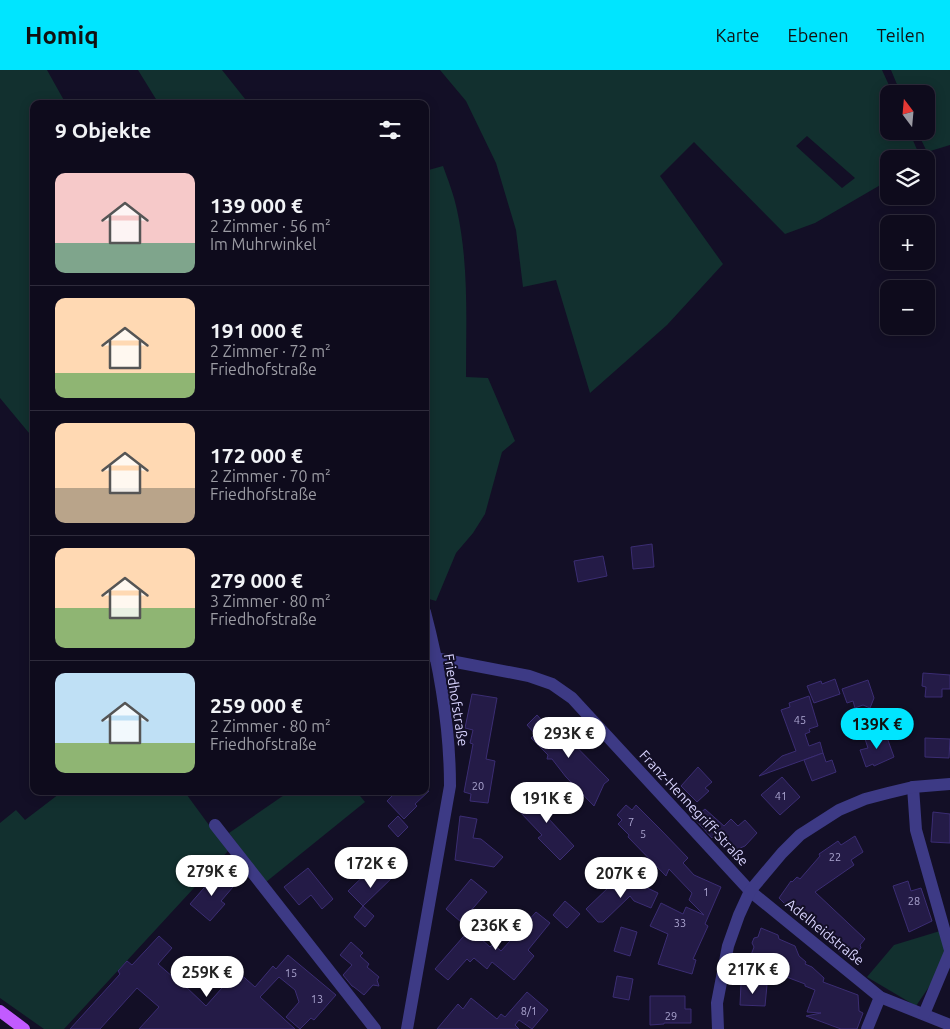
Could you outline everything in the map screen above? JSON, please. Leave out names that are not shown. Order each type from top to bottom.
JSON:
[{"type":"main road","points":[[0,1011],[24,1029]]},
{"type":"street","name":"Friedhofstraße","points":[[407,1029],[450,786],[448,725],[429,630]]},
{"type":"street","name":"Franz-Hennegriff-Straße","points":[[435,658],[529,676],[552,684],[572,698],[750,891]]},
{"type":"street","points":[[718,1029],[717,1003],[728,946],[738,915],[750,891],[800,835],[839,810],[865,799],[913,787],[950,784]]},
{"type":"street","points":[[913,787],[916,830],[950,951],[924,1014]]},
{"type":"street","points":[[215,825],[375,1029]]},
{"type":"street","name":"Adelheidstraße","points":[[750,891],[880,997],[950,1025]]},
{"type":"street","points":[[867,1029],[880,997]]},
{"type":"green space","points":[[0,70],[47,70],[64,100],[30,100],[30,434],[0,398]]},
{"type":"green space","points":[[138,70],[222,70],[246,100],[157,100]]},
{"type":"green space","points":[[440,70],[882,70],[889,85],[880,85],[880,140],[913,140],[917,150],[880,150],[880,185],[815,223],[785,234],[694,142],[660,176],[723,264],[667,325],[590,393],[556,280],[523,287],[516,230],[496,163],[466,101]],"holes":[[[807,136],[855,178],[842,188],[796,146]]]},
{"type":"green space","points":[[891,70],[950,70],[950,145],[934,150],[926,150],[921,140],[935,140],[935,85],[897,85]]},
{"type":"green space","points":[[443,166],[456,204],[461,231],[466,293],[466,377],[488,378],[515,441],[502,452],[485,514],[473,533],[456,553],[436,601],[429,599],[429,170]]},
{"type":"green space","points":[[58,795],[187,795],[228,851],[64,1029],[44,1029],[0,998],[0,823],[16,810],[25,820]]},
{"type":"green space","points":[[284,795],[359,795],[365,802],[266,882],[229,833]]},
{"type":"green space","points":[[940,931],[945,951],[941,969],[916,1006],[867,977],[894,945]]},
{"type":"building","points":[[652,544],[654,567],[633,569],[631,547]]},
{"type":"building","points":[[603,556],[607,576],[578,582],[574,561]]},
{"type":"building","points":[[923,673],[950,675],[950,689],[942,689],[942,697],[925,697],[926,687],[922,686]]},
{"type":"building","points":[[835,679],[840,694],[814,703],[807,686],[821,681],[822,684]]},
{"type":"building","points":[[868,680],[874,698],[870,708],[863,705],[855,708],[853,701],[847,703],[842,689]]},
{"type":"building","points":[[472,694],[497,698],[486,759],[495,761],[488,803],[470,801],[471,794],[464,792],[473,744],[470,743],[473,730],[465,728]]},
{"type":"building","points":[[809,696],[818,726],[809,729],[810,732],[805,734],[809,746],[820,742],[823,753],[759,776],[782,756],[796,751],[781,710],[790,707],[789,703]]},
{"type":"building","points":[[537,715],[545,724],[550,720],[609,780],[604,784],[594,806],[566,777],[552,759],[547,759],[548,755],[531,738],[535,734],[527,725]]},
{"type":"building","points":[[885,732],[894,757],[874,766],[873,764],[866,767],[860,750],[868,748],[865,739]]},
{"type":"building","points":[[925,738],[950,739],[949,758],[925,757]]},
{"type":"building","points":[[823,753],[826,762],[832,760],[836,772],[812,781],[804,760]]},
{"type":"building","points":[[698,767],[712,782],[705,788],[709,791],[697,802],[681,786]]},
{"type":"building","points":[[782,777],[800,797],[780,815],[761,795]]},
{"type":"building","points":[[543,785],[555,797],[544,808],[556,811],[548,818],[574,846],[560,860],[538,838],[542,835],[518,810],[525,804],[543,808],[532,797]]},
{"type":"building","points":[[393,795],[425,795],[404,819],[387,801]]},
{"type":"building","points":[[626,805],[632,810],[636,805],[661,830],[688,858],[683,863],[694,875],[721,887],[705,924],[708,926],[693,959],[696,960],[692,974],[658,964],[668,934],[650,926],[661,903],[683,914],[686,907],[704,915],[689,900],[692,893],[669,869],[666,876],[618,824],[622,820],[617,815]]},
{"type":"building","points":[[705,809],[724,826],[731,819],[738,826],[745,820],[757,833],[745,846],[736,851],[715,835],[712,838],[694,818]]},
{"type":"building","points":[[933,812],[950,814],[950,843],[931,842]]},
{"type":"building","points":[[398,816],[408,827],[398,837],[388,826]]},
{"type":"building","points":[[460,816],[477,819],[473,838],[481,839],[503,857],[494,867],[455,860]]},
{"type":"building","points":[[855,836],[863,852],[851,860],[854,865],[815,892],[865,939],[860,945],[861,948],[848,959],[832,945],[836,941],[805,913],[801,917],[779,898],[791,881],[797,877],[800,879],[820,856],[819,854],[838,841],[841,845]]},
{"type":"building","points":[[381,859],[396,874],[363,906],[348,891]]},
{"type":"building","points":[[308,868],[333,899],[322,909],[311,895],[299,905],[284,887]]},
{"type":"building","points":[[217,873],[233,887],[221,901],[225,904],[210,921],[190,904]]},
{"type":"building","points":[[630,875],[639,884],[658,893],[651,908],[634,901],[630,896],[603,922],[598,922],[586,909],[610,886],[614,890]]},
{"type":"building","points":[[471,879],[487,892],[461,922],[446,909]]},
{"type":"building","points":[[908,881],[911,891],[921,888],[932,921],[909,932],[893,886]]},
{"type":"building","points":[[565,901],[580,914],[567,928],[553,915]]},
{"type":"building","points":[[363,906],[374,916],[365,927],[354,917]]},
{"type":"building","points":[[536,912],[550,923],[528,950],[534,956],[514,980],[492,962],[487,969],[474,958],[470,962],[467,959],[448,980],[435,969],[470,929],[490,947],[493,944],[501,951]]},
{"type":"building","points":[[621,927],[637,932],[630,956],[614,951]]},
{"type":"building","points":[[761,928],[778,935],[779,939],[795,946],[799,956],[806,962],[805,964],[812,967],[824,978],[823,982],[858,995],[859,1011],[863,1013],[857,1029],[841,1029],[806,1016],[821,1013],[807,1012],[815,990],[805,986],[805,984],[768,970],[770,962],[751,955],[754,947],[752,943],[754,938],[758,937]]},
{"type":"building","points":[[159,936],[172,948],[158,964],[182,983],[206,1006],[237,971],[255,987],[273,966],[276,969],[288,955],[336,995],[314,1020],[311,1018],[300,1029],[286,1017],[299,1002],[295,990],[279,977],[260,997],[295,1029],[139,1029],[159,1007],[137,988],[100,1029],[70,1029],[120,974],[118,971],[127,961],[132,965]]},
{"type":"building","points":[[351,942],[363,953],[360,956],[369,964],[367,967],[379,977],[377,980],[379,986],[373,985],[364,995],[352,986],[343,975],[352,965],[340,955]]},
{"type":"building","points":[[617,976],[633,979],[629,1000],[613,997]]},
{"type":"building","points":[[741,984],[767,985],[765,1006],[740,1005]]},
{"type":"building","points":[[527,992],[548,1010],[532,1029],[519,1020],[515,1025],[519,1029],[437,1029],[458,1004],[463,1009],[471,998],[497,1019],[501,1014],[505,1017]]},
{"type":"building","points":[[650,996],[685,996],[685,1009],[691,1009],[691,1023],[650,1025]]}]
